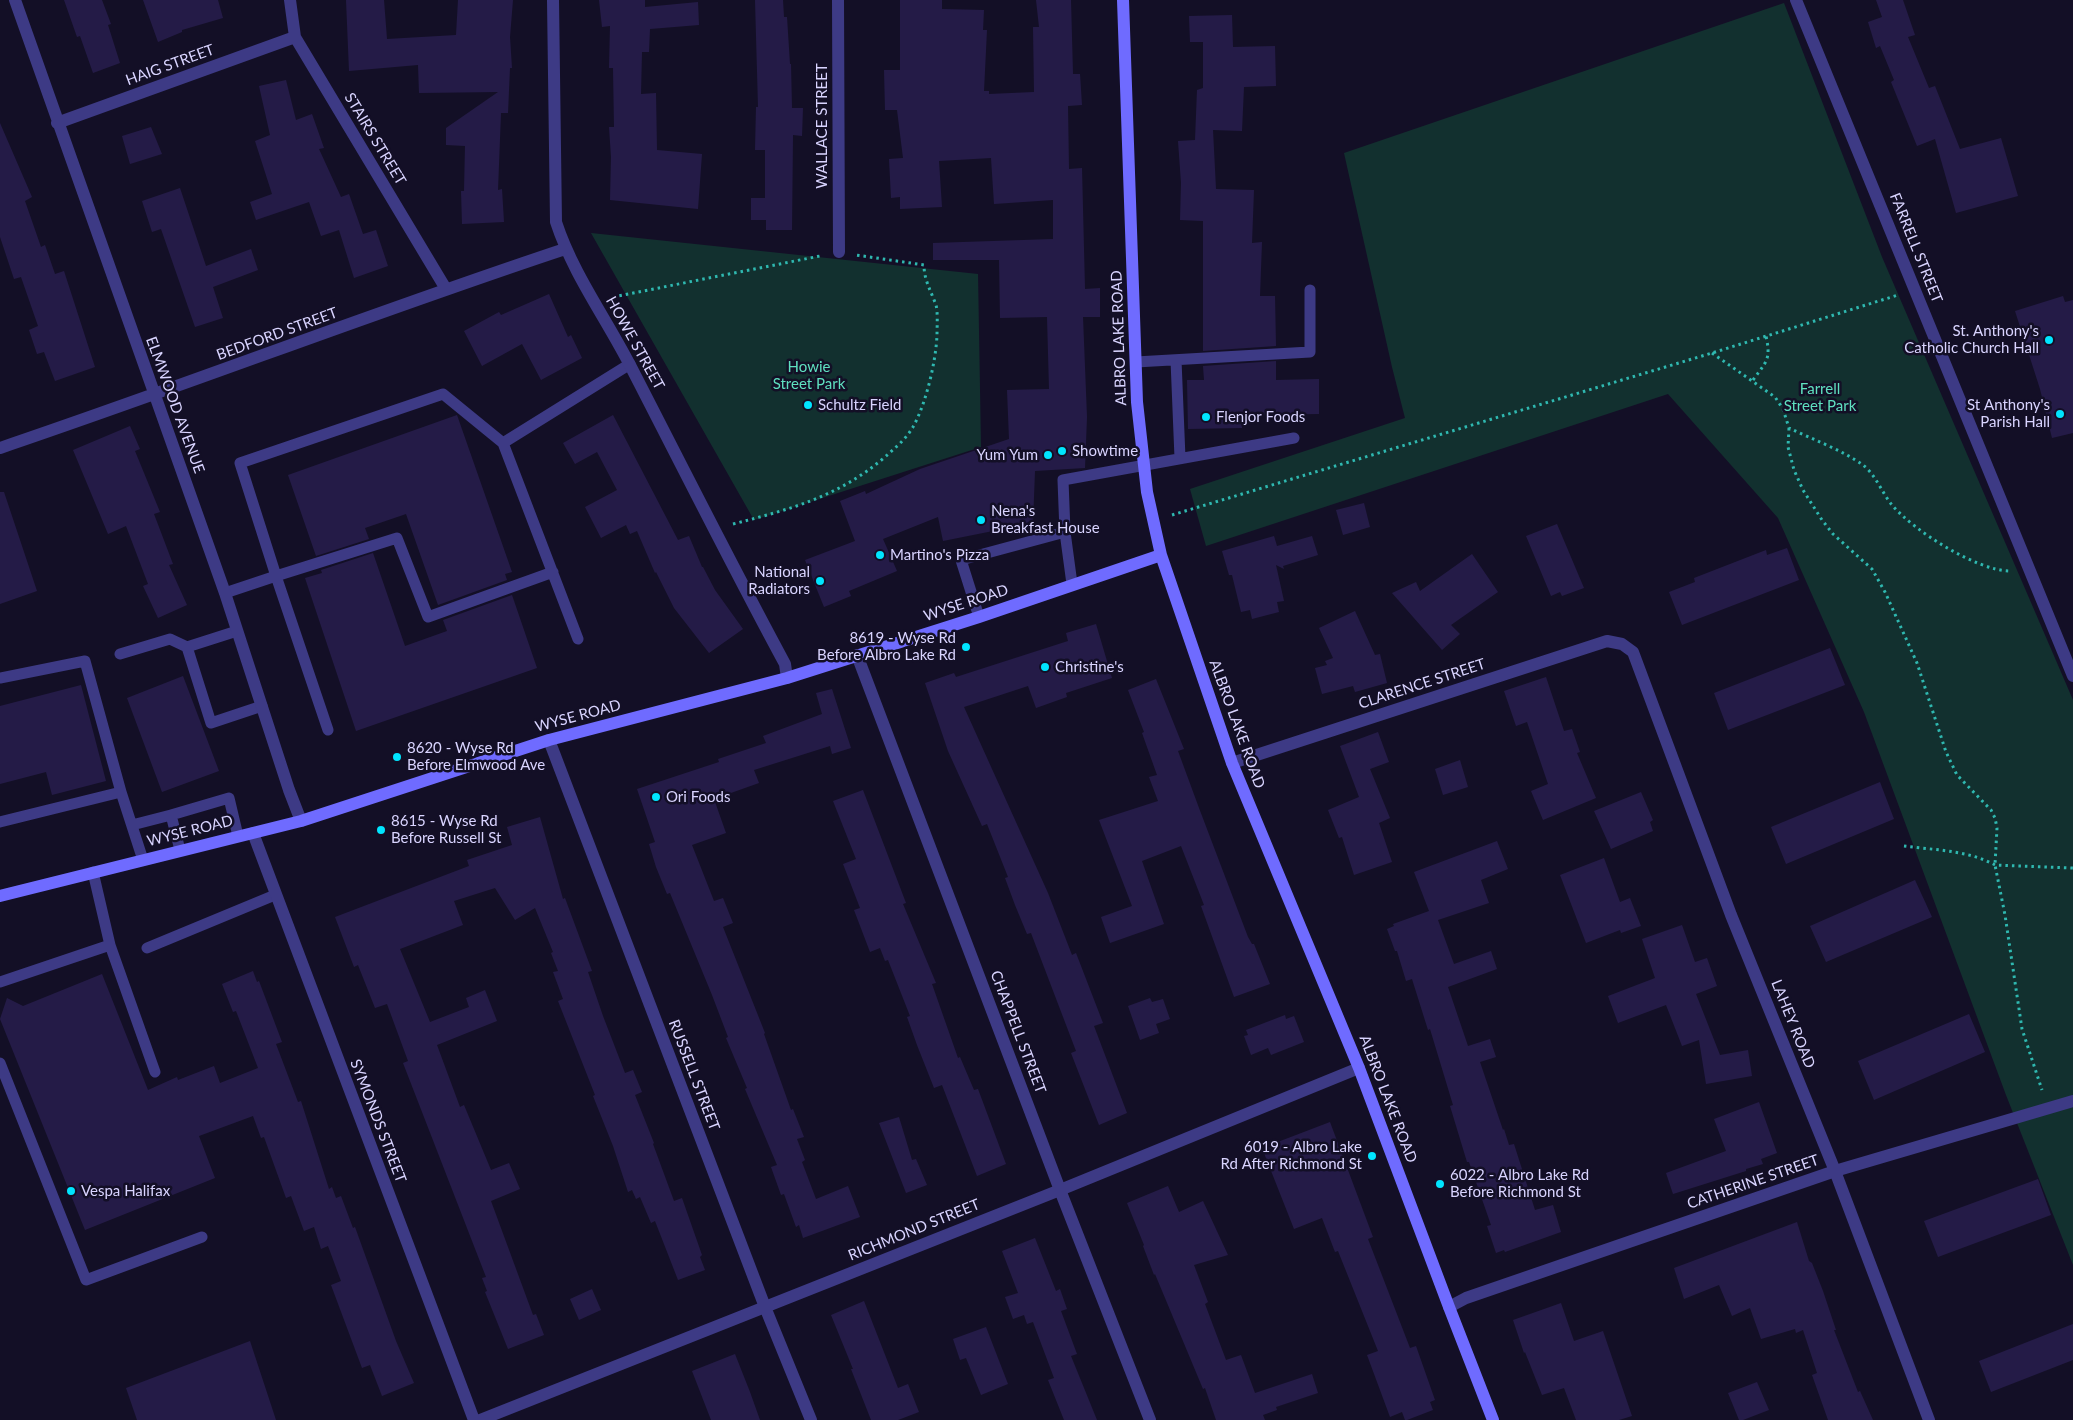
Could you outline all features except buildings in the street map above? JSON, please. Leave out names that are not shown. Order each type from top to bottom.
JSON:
[{"type":"main road","name":"ALBRO LAKE ROAD","points":[[1123,0],[1137,402],[1143,465],[1152,520],[1161,555],[1232,763],[1360,1068],[1493,1420]]},
{"type":"main road","name":"WYSE ROAD","points":[[0,896],[301,821],[549,740],[786,678],[979,617],[1161,555]]},
{"type":"street","name":"ELMWOOD AVENUE","points":[[15,0],[225,593],[289,790],[301,821]]},
{"type":"street","name":"STAIRS STREET","points":[[290,0],[295,37],[446,289]]},
{"type":"street","name":"HOWE STREET","points":[[553,0],[556,222],[565,249],[630,364],[713,529],[785,664],[786,678]]},
{"type":"street","name":"WALLACE STREET","points":[[838,0],[839,252]]},
{"type":"street","name":"FARRELL STREET","points":[[1796,0],[2073,676]]},
{"type":"street","name":"HAIG STREET","points":[[57,123],[295,37]]},
{"type":"street","name":"BEDFORD STREET","points":[[0,448],[154,396],[446,289],[565,249]]},
{"type":"street","name":"CLARENCE STREET","points":[[1232,763],[1607,641],[1622,644]]},
{"type":"street","name":"LAHEY ROAD","points":[[1622,644],[1633,652],[1730,915],[1835,1171],[1929,1420]]},
{"type":"street","name":"CHAPPELL STREET","points":[[857,656],[1060,1190],[1150,1420]]},
{"type":"street","name":"RUSSELL STREET","points":[[549,740],[765,1307],[811,1420]]},
{"type":"street","name":"SYMONDS STREET","points":[[253,833],[474,1420]]},
{"type":"street","name":"RICHMOND STREET","points":[[480,1420],[1060,1190],[1360,1068]]},
{"type":"street","name":"CATHERINE STREET","points":[[1449,1307],[1466,1298],[1835,1171],[2073,1101]]},
{"type":"lane","points":[[1136,362],[1310,352],[1310,290]]},
{"type":"lane","points":[[1176,360],[1180,458]]},
{"type":"lane","points":[[503,443],[630,364]]},
{"type":"lane","points":[[328,730],[240,463],[442,394],[503,443],[578,639]]},
{"type":"lane","points":[[1072,584],[1065,532],[1062,480],[1294,438]]},
{"type":"lane","points":[[979,617],[961,560],[1065,532]]},
{"type":"lane","points":[[225,593],[398,538],[428,617],[553,572]]},
{"type":"lane","points":[[187,648],[237,631]]},
{"type":"lane","points":[[120,654],[170,639],[187,648],[211,723],[262,706]]},
{"type":"lane","points":[[0,678],[84,661],[121,792],[143,860]]},
{"type":"lane","points":[[0,822],[121,792]]},
{"type":"lane","points":[[132,824],[229,798],[238,836]]},
{"type":"lane","points":[[171,815],[180,850]]},
{"type":"lane","points":[[93,872],[110,945],[155,1072]]},
{"type":"lane","points":[[147,948],[275,895]]},
{"type":"lane","points":[[0,982],[110,945]]},
{"type":"lane","points":[[0,1063],[86,1280],[202,1237]]},
{"type":"path","points":[[593,300],[839,252],[924,265],[924,275],[936,306],[934,362],[914,426],[901,443],[876,464],[840,489],[796,507],[713,529]]},
{"type":"path","points":[[1152,520],[1712,353],[1916,289]]},
{"type":"path","points":[[1754,380],[1770,353],[1766,336]]},
{"type":"path","points":[[1712,353],[1754,380],[1775,397],[1783,409],[1789,428],[1788,447],[1794,470],[1803,490],[1833,534],[1872,569],[1886,592],[1917,662],[1946,752],[1957,776],[1991,810],[1995,818],[1997,828],[1995,865],[2005,915],[2022,1030],[2048,1109]]},
{"type":"path","points":[[1789,428],[1852,458],[1865,467],[1890,503],[1902,516],[1932,538],[1985,567],[1997,570],[2030,572]]},
{"type":"path","points":[[1904,846],[1952,852],[1985,859],[1995,865],[2073,868]]},
{"type":"green space","name":"Farrell Street Park","points":[[1784,3],[1882,257],[2073,700],[2073,1265],[2006,1095],[1864,712],[1778,518],[1668,394],[1206,546],[1190,489],[1405,418],[1344,153]]},
{"type":"green space","name":"Howie Street Park","points":[[591,233],[978,274],[981,447],[754,520]]},
{"type":"place","name":"St. Anthony's Catholic Church Hall","points":[[2049,340]]},
{"type":"place","name":"Schultz Field","points":[[808,405]]},
{"type":"place","name":"St Anthony's Parish Hall","points":[[2060,414]]},
{"type":"place","name":"Flenjor Foods","points":[[1206,417]]},
{"type":"place","name":"Showtime","points":[[1062,451]]},
{"type":"place","name":"Yum Yum","points":[[1048,455]]},
{"type":"place","name":"Nena's Breakfast House","points":[[981,520]]},
{"type":"place","name":"Martino's Pizza","points":[[880,555]]},
{"type":"place","name":"National Radiators","points":[[820,581]]},
{"type":"place","name":"8619 - Wyse Rd Before Albro Lake Rd","points":[[966,647]]},
{"type":"place","name":"Christine's","points":[[1045,667]]},
{"type":"place","name":"8620 - Wyse Rd Before Elmwood Ave","points":[[397,757]]},
{"type":"place","name":"Ori Foods","points":[[656,797]]},
{"type":"place","name":"8615 - Wyse Rd Before Russell St","points":[[381,830]]},
{"type":"place","name":"6019 - Albro Lake Rd After Richmond St","points":[[1372,1156]]},
{"type":"place","name":"6022 - Albro Lake Rd Before Richmond St","points":[[1440,1184]]},
{"type":"place","name":"Vespa Halifax","points":[[71,1191]]}]
